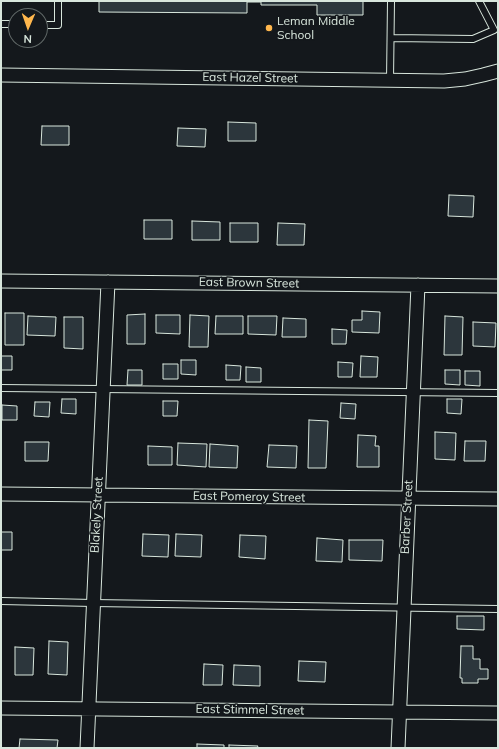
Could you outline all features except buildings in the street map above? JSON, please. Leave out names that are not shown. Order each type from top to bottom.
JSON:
[{"type":"street","name":"East Hazel Street","points":[[1,75],[444,81],[477,77],[498,71]]},
{"type":"street","name":"East Brown Street","points":[[1,280],[498,286]]},
{"type":"street","name":"Blakely Street","points":[[87,748],[108,282]]},
{"type":"street","name":"Barber Street","points":[[398,748],[418,285]]},
{"type":"street","name":"East Pomeroy Street","points":[[1,494],[498,500]]},
{"type":"street","name":"East Stimmel Street","points":[[1,708],[498,713]]},
{"type":"lane","points":[[48,25],[58,25],[58,1]]},
{"type":"lane","points":[[390,80],[391,1]]},
{"type":"lane","points":[[390,38],[473,39],[494,30],[479,1]]},
{"type":"lane","points":[[1,388],[498,393]]},
{"type":"lane","points":[[1,600],[93,603],[498,609]]},
{"type":"place","name":"Leman Middle School","points":[[269,28]]}]
